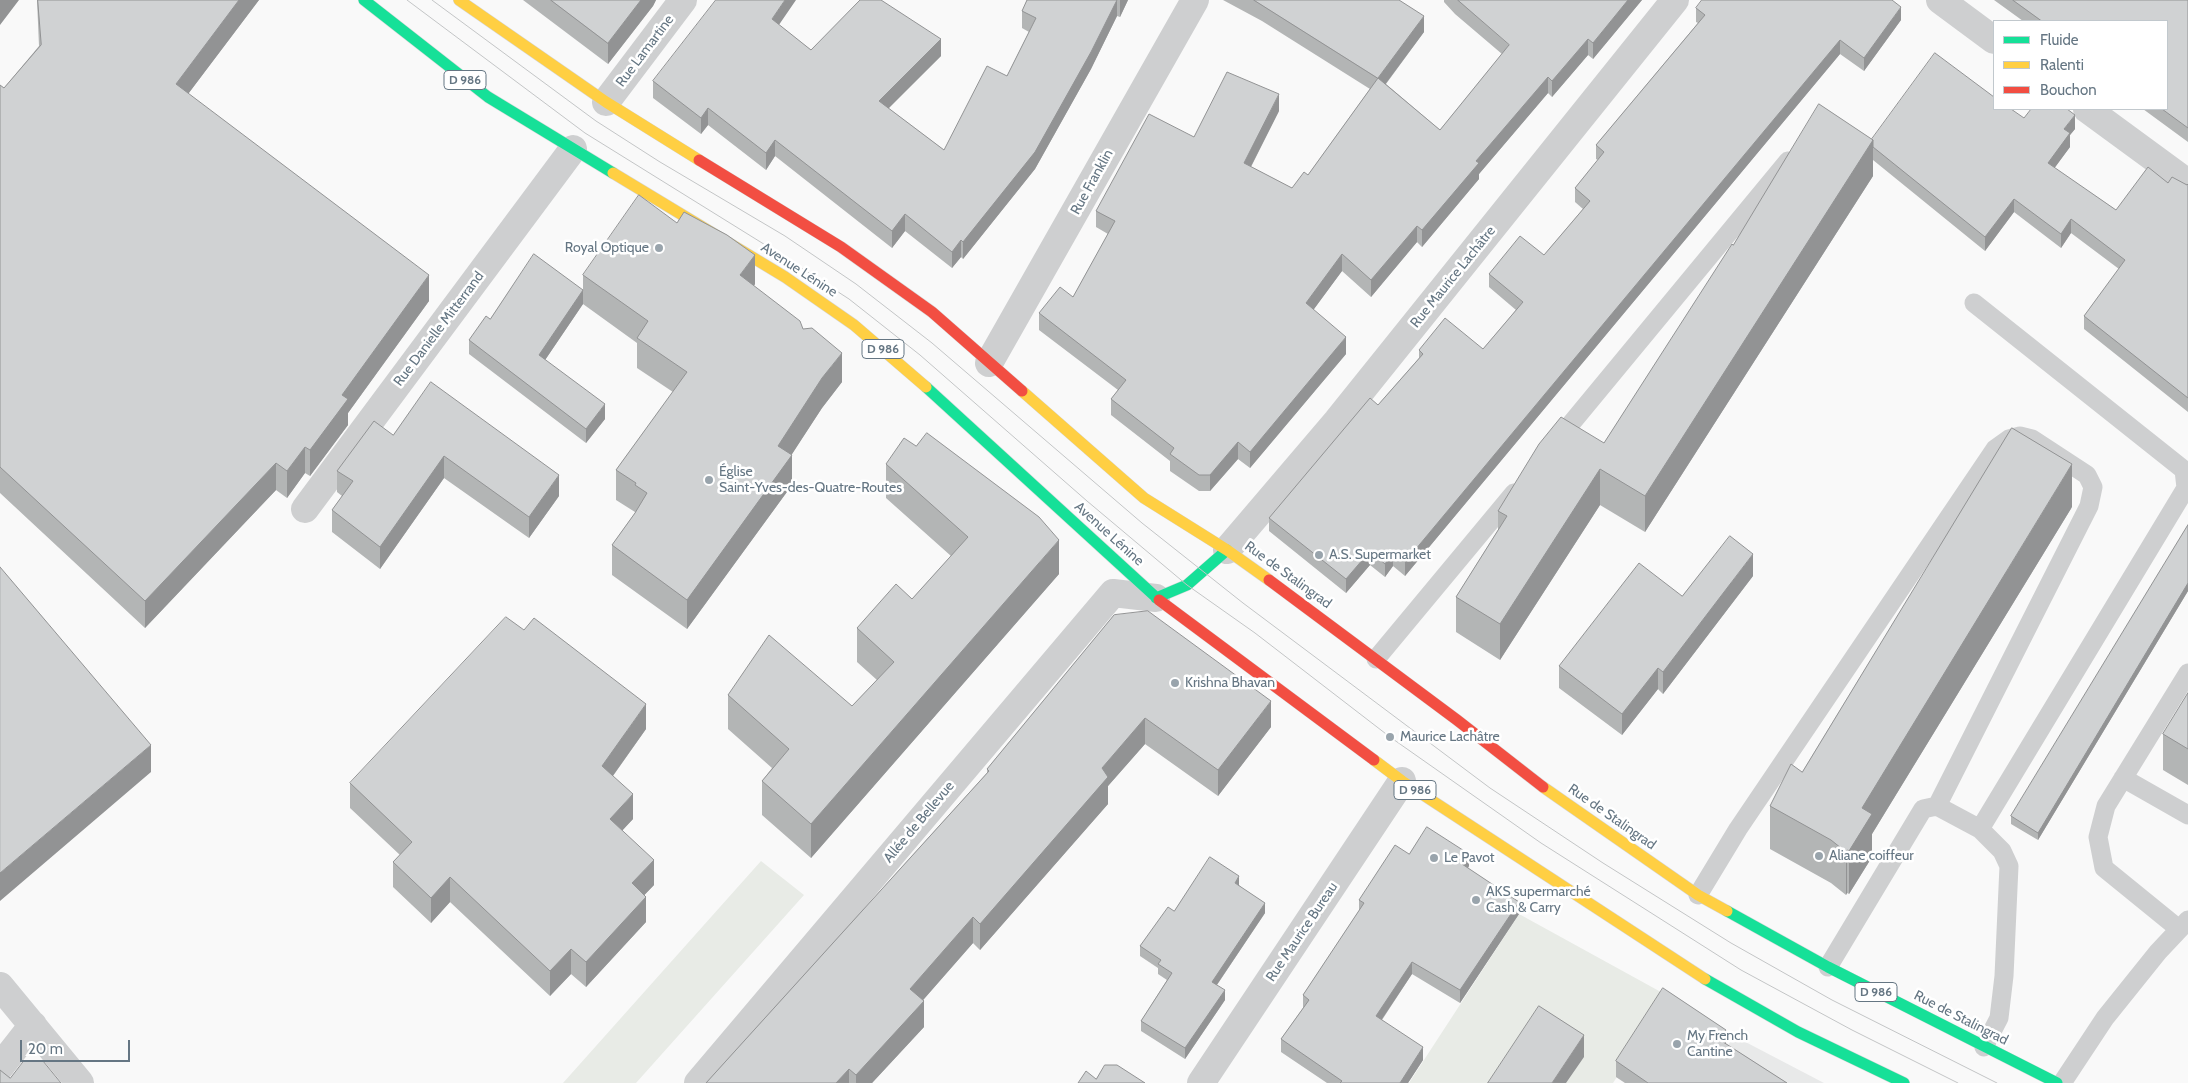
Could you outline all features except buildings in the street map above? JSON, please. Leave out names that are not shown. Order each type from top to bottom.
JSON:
[{"type":"main road","name":"Avenue Lénine","points":[[364,0],[488,97],[785,277],[854,325],[890,354],[1156,598]]},
{"type":"main road","name":"D 986","points":[[459,0],[606,102],[841,247],[932,312],[1144,498],[1227,550]]},
{"type":"main road","name":"Rue de Stalingrad","points":[[1156,598],[1187,585],[1227,550],[1457,720],[1521,772],[1698,895],[1828,967],[2057,1083]]},
{"type":"main road","name":"D 986","points":[[1156,598],[1402,781],[1685,968],[1798,1032],[1904,1083]]},
{"type":"street","name":"Rue Lamartine","points":[[606,102],[683,0]]},
{"type":"street","name":"Rue Franklin","points":[[988,363],[1195,0]]},
{"type":"street","name":"Rue Maurice Lachâtre","points":[[1227,550],[1337,421],[1675,0]]},
{"type":"street","points":[[1940,0],[1993,39]]},
{"type":"street","points":[[2088,110],[2188,183]]},
{"type":"street","name":"Rue Danielle Mitterrand","points":[[305,509],[573,149]]},
{"type":"street","name":"Allée de Bellevue","points":[[698,1083],[1113,593],[1156,598]]},
{"type":"street","name":"Rue Maurice Bureau","points":[[1201,1083],[1402,781]]},
{"type":"street","points":[[0,986],[80,1083]]},
{"type":"street","points":[[0,1067],[33,1025]]},
{"type":"lane","points":[[1543,458],[1797,151]]},
{"type":"lane","points":[[1974,303],[2184,470],[2186,488],[1980,829]]},
{"type":"lane","points":[[1698,895],[1738,829],[1995,449],[2009,439],[2020,436],[2032,439],[2087,475],[2093,487],[2090,506],[1937,806]]},
{"type":"lane","points":[[1376,660],[1524,481]]},
{"type":"lane","points":[[2062,1083],[2105,1018],[2184,924],[2104,868],[2098,837],[2106,806],[2188,673]]},
{"type":"lane","points":[[2123,778],[2188,816]]},
{"type":"lane","points":[[1828,967],[1923,809],[1937,806],[1980,829],[2002,851],[2009,866],[2004,976],[1999,1018],[1984,1047]]},
{"type":"shaded area","points":[[761,861],[804,895],[636,1083],[563,1083]]},
{"type":"shaded area","points":[[1519,914],[1670,997],[1613,1083],[1409,1083]]},
{"type":"shaded area","points":[[1734,1036],[1824,1083],[1703,1083]]},
{"type":"tram line","points":[[407,0],[585,133],[849,299],[920,355],[1087,501],[1187,585],[1255,633],[1390,737],[1541,843],[1741,970],[1852,1030],[1958,1083]]},
{"type":"tram line","points":[[432,0],[596,121],[660,162],[785,236],[856,284],[932,343],[1142,523],[1243,603],[1490,788],[1603,863],[1731,943],[1832,1000],[1997,1083]]},
{"type":"traffic: fast","points":[[364,0],[488,97],[613,173]]},
{"type":"traffic: fast","points":[[926,387],[1159,600]]},
{"type":"traffic: fast","points":[[1156,598],[1187,585],[1227,550]]},
{"type":"traffic: fast","points":[[1727,911],[1828,967],[2057,1083]]},
{"type":"traffic: fast","points":[[1705,979],[1798,1032],[1904,1083]]},
{"type":"traffic: slow","points":[[459,0],[606,102],[699,160]]},
{"type":"traffic: slow","points":[[613,173],[785,277],[854,325],[926,387]]},
{"type":"traffic: slow","points":[[1022,391],[1144,498],[1227,550],[1269,580]]},
{"type":"traffic: slow","points":[[1374,760],[1402,781],[1705,979]]},
{"type":"traffic: slow","points":[[1543,787],[1698,895],[1727,911]]},
{"type":"traffic: jam","points":[[699,160],[841,247],[932,312],[1022,391]]},
{"type":"traffic: jam","points":[[1269,580],[1457,720],[1543,787]]},
{"type":"traffic: jam","points":[[1159,600],[1374,760]]},
{"type":"place","name":"Royal Optique","points":[[659,248]]},
{"type":"place","name":"Église Saint-Yves-des-Quatre-Routes","points":[[709,480]]},
{"type":"place","name":"A.S. Supermarket","points":[[1319,555]]},
{"type":"place","name":"Krishna Bhavan","points":[[1175,683]]},
{"type":"place","name":"Maurice Lachâtre","points":[[1390,737]]},
{"type":"place","name":"Aliane coiffeur","points":[[1819,856]]},
{"type":"place","name":"Le Pavot","points":[[1434,858]]},
{"type":"place","name":"AKS supermarché Cash & Carry","points":[[1476,900]]},
{"type":"place","name":"My French Cantine","points":[[1677,1044]]}]
